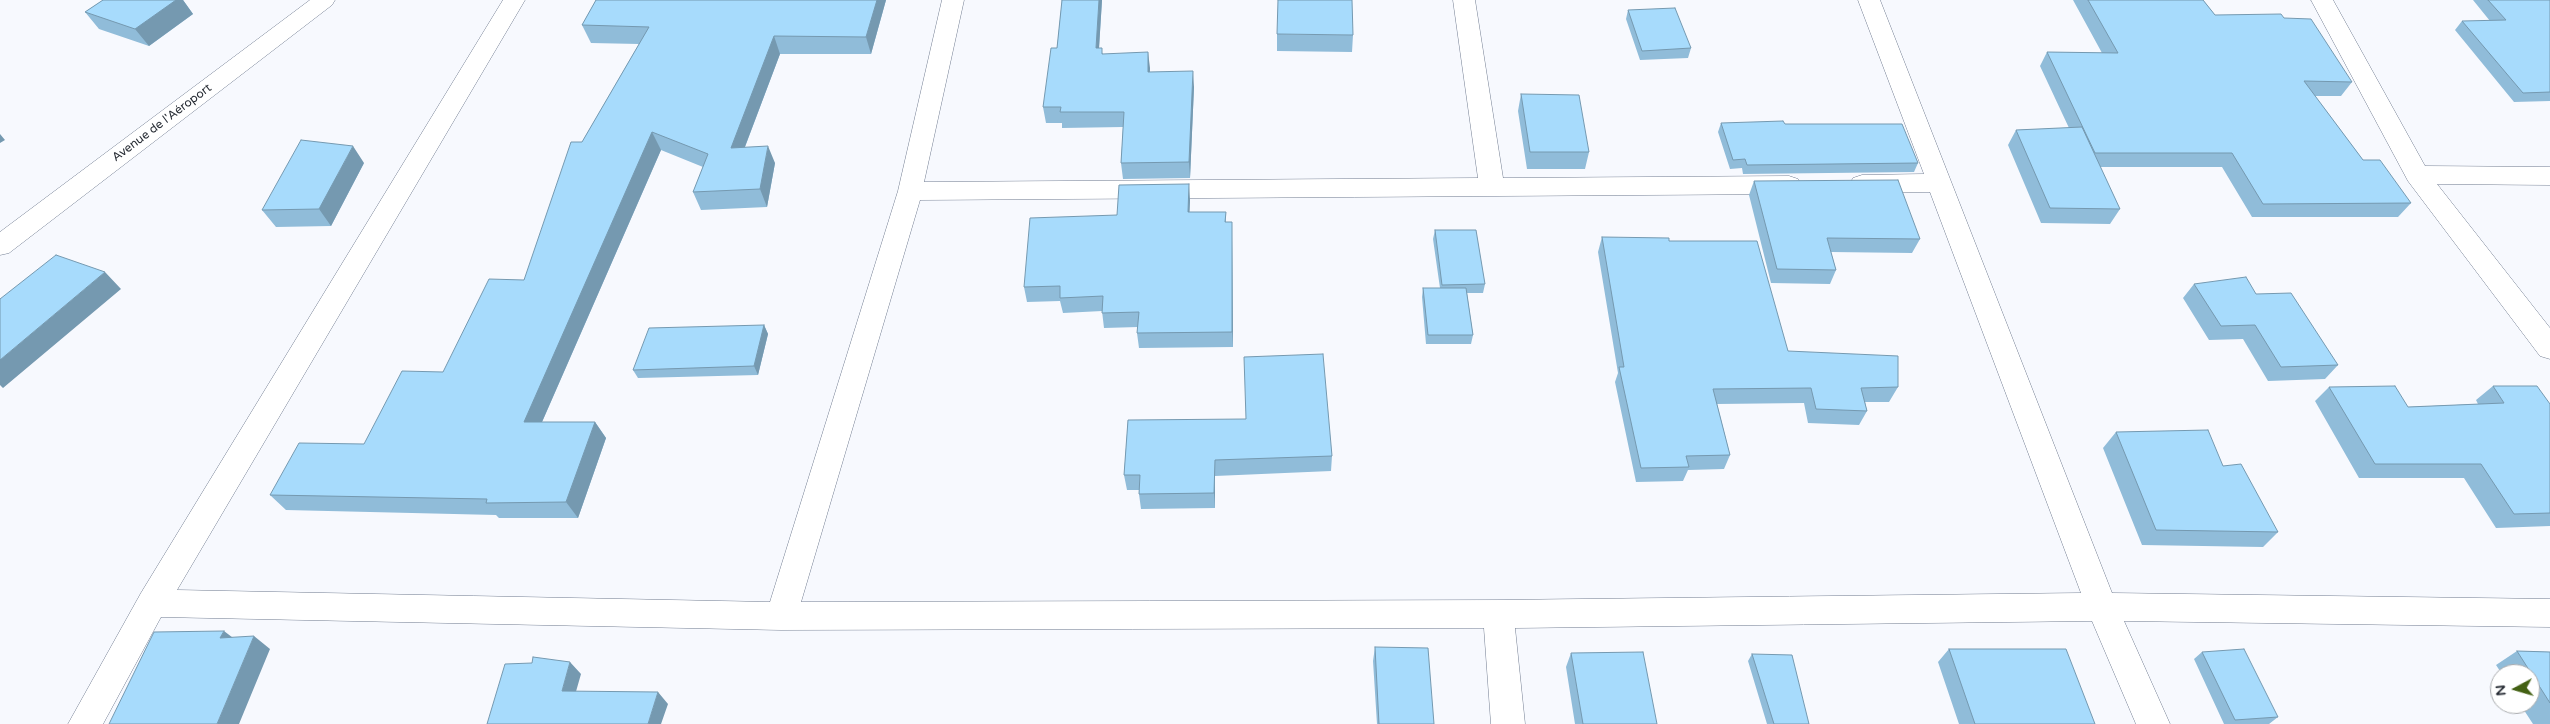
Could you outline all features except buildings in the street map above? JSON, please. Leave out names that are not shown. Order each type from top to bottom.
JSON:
[{"type":"street","name":"Avenue de l'Aéroport","points":[[0,246],[324,0]]},
{"type":"street","points":[[85,724],[152,603],[514,0]]},
{"type":"street","points":[[781,616],[910,191],[953,0]]},
{"type":"street","points":[[1464,0],[1492,188]]},
{"type":"street","points":[[1869,0],[1941,183],[2102,607],[2153,724]]},
{"type":"street","points":[[2322,0],[2417,175],[2550,348]]},
{"type":"street","points":[[2417,175],[2550,176]]},
{"type":"street","points":[[1841,184],[1941,183]]},
{"type":"street","points":[[910,191],[1492,188],[1811,184]]},
{"type":"street","points":[[152,603],[781,616],[1498,614],[2102,607],[2550,613]]},
{"type":"street","points":[[1498,614],[1508,724]]}]
